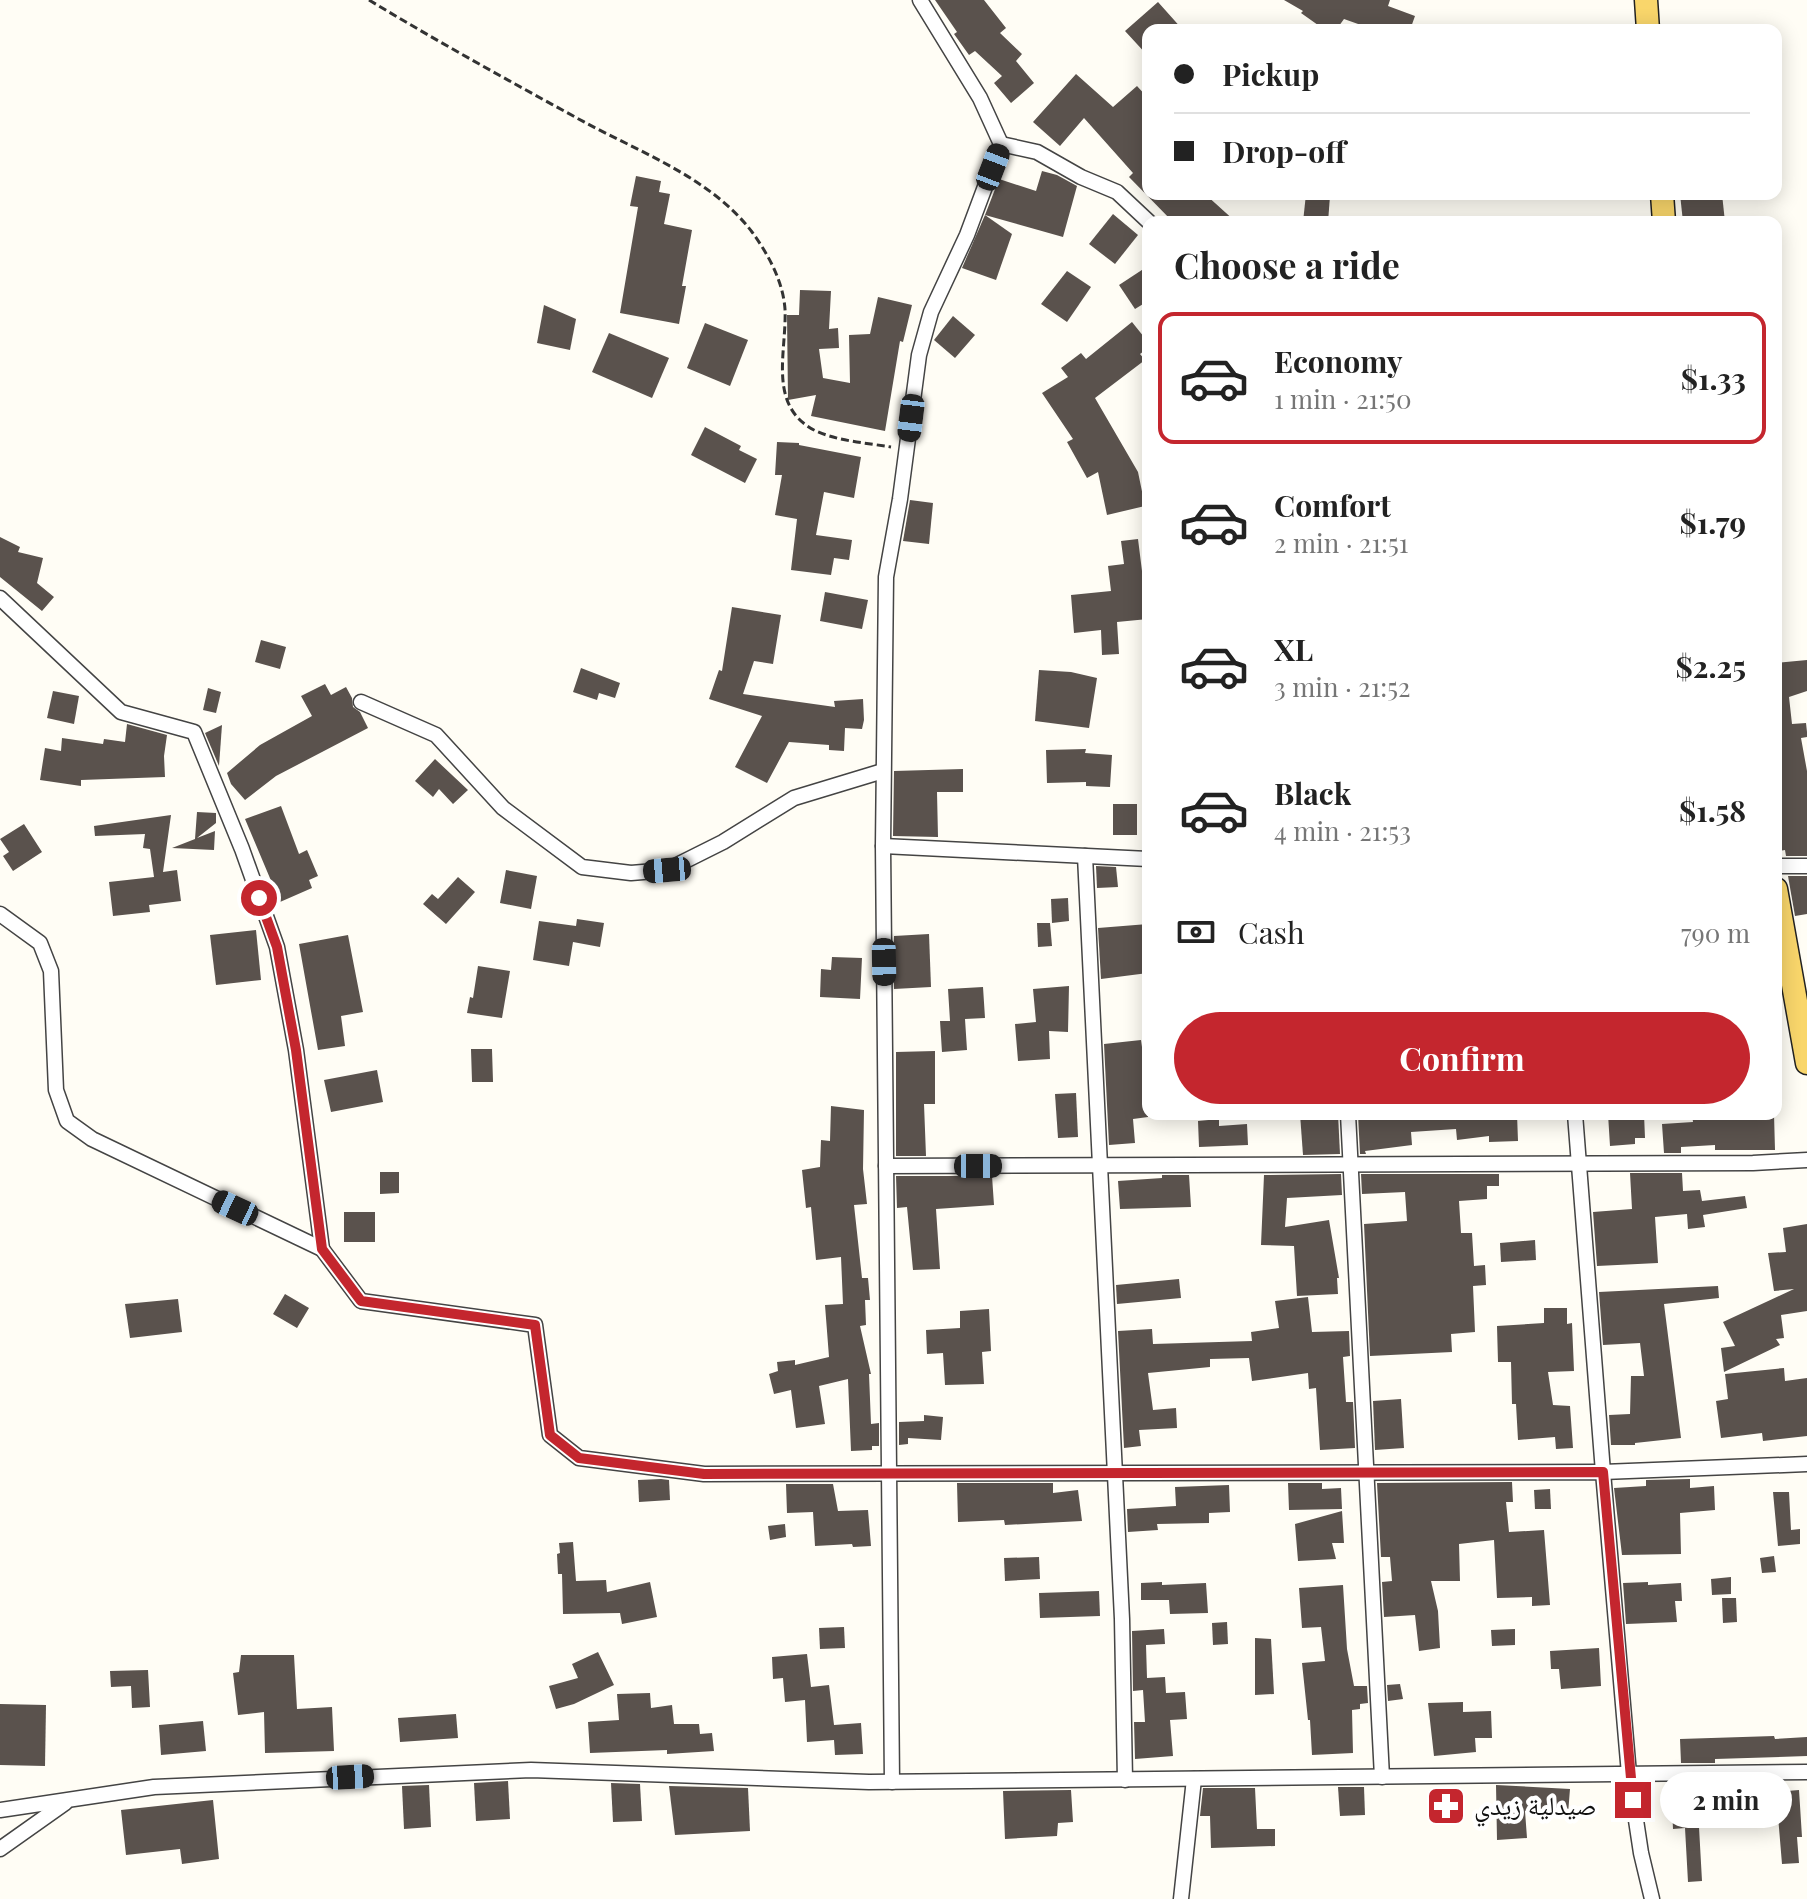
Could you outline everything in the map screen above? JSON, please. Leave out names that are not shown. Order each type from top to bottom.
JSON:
[{"type":"main road","points":[[1646,0],[1648,24]]},
{"type":"main road","points":[[1782,923],[1807,1063]]},
{"type":"street","points":[[892,1782],[883,846],[886,577],[919,355],[931,312],[967,235],[1001,144],[980,98],[920,0]]},
{"type":"street","points":[[1001,144],[1037,152],[1081,177],[1117,192],[1143,216]]},
{"type":"street","points":[[0,598],[121,712],[194,732],[242,849],[277,947],[296,1050],[322,1249]]},
{"type":"street","points":[[361,702],[436,735],[503,808],[582,867],[631,873],[667,870],[723,842],[794,798],[883,771]]},
{"type":"street","points":[[883,846],[1142,859]]},
{"type":"street","points":[[1085,856],[1122,1619],[1125,1780]]},
{"type":"street","points":[[1782,866],[1807,866]]},
{"type":"street","points":[[0,914],[40,943],[51,971],[56,1090],[67,1121],[92,1139],[322,1249],[361,1301],[535,1325],[550,1435],[579,1458],[704,1474],[1603,1472],[1807,1464]]},
{"type":"street","points":[[1348,1120],[1382,1777]]},
{"type":"street","points":[[1575,1120],[1629,1774],[1641,1853],[1652,1899]]},
{"type":"street","points":[[886,1166],[1807,1160]]},
{"type":"street","points":[[0,1810],[154,1787],[531,1770],[892,1782],[1807,1772]]},
{"type":"street","points":[[1181,1899],[1194,1779]]},
{"type":"street","points":[[0,1849],[70,1800]]},
{"type":"path","points":[[369,0],[541,99],[692,179],[720,201],[750,230],[770,260],[781,286],[785,310],[781,355],[784,395],[795,416],[815,430],[848,440],[907,449]]},
{"type":"building","points":[[935,0],[984,0],[1006,28],[1000,33],[1022,54],[1016,61],[1034,83],[1011,103],[994,83],[1002,76],[975,51],[969,55]]},
{"type":"building","points":[[1284,0],[1390,0],[1388,6],[1415,16],[1412,24],[1358,24],[1344,19],[1340,24],[1317,24],[1301,13],[1303,11]]},
{"type":"building","points":[[1158,2],[1178,24],[1142,24],[1142,49],[1125,31]]},
{"type":"building","points":[[1076,74],[1113,107],[1137,86],[1142,91],[1142,190],[1129,177],[1133,173],[1084,118],[1060,146],[1033,122]]},
{"type":"building","points":[[1042,171],[1077,186],[1063,237],[985,215],[999,179],[1036,191]]},
{"type":"building","points":[[636,176],[661,181],[659,192],[670,194],[664,224],[692,230],[679,324],[620,313],[638,207],[630,206]]},
{"type":"building","points":[[1151,200],[1212,200],[1229,216],[1167,216]]},
{"type":"building","points":[[1305,200],[1330,200],[1328,216],[1304,216]]},
{"type":"building","points":[[1681,200],[1723,200],[1724,216],[1682,216]]},
{"type":"building","points":[[1113,214],[1138,235],[1115,264],[1089,244]]},
{"type":"building","points":[[985,215],[1012,234],[996,280],[962,268]]},
{"type":"building","points":[[1142,270],[1142,305],[1135,309],[1119,285]]},
{"type":"building","points":[[1067,271],[1091,287],[1067,322],[1041,304]]},
{"type":"building","points":[[800,290],[831,291],[829,329],[838,328],[839,348],[819,349],[823,378],[850,383],[849,335],[870,334],[878,297],[912,305],[903,342],[900,341],[885,431],[811,416],[816,395],[788,400],[787,315],[799,315]]},
{"type":"building","points":[[544,305],[576,319],[570,350],[537,343]]},
{"type":"building","points":[[953,316],[975,335],[955,358],[934,340]]},
{"type":"building","points":[[1132,322],[1142,334],[1142,362],[1095,398],[1138,472],[1142,507],[1107,515],[1098,472],[1087,478],[1067,442],[1073,439],[1042,393],[1068,377],[1061,368],[1081,353],[1086,359]]},
{"type":"building","points":[[705,323],[748,340],[730,386],[687,368]]},
{"type":"building","points":[[609,333],[669,358],[652,398],[592,372]]},
{"type":"building","points":[[705,427],[741,446],[739,450],[757,459],[745,483],[691,455]]},
{"type":"building","points":[[777,442],[799,443],[861,457],[854,498],[824,492],[816,535],[852,540],[849,560],[834,558],[831,575],[791,570],[797,519],[775,515],[782,475],[775,475]]},
{"type":"building","points":[[910,500],[933,503],[929,544],[903,541]]},
{"type":"building","points":[[0,537],[20,547],[18,552],[43,558],[37,583],[54,597],[42,611],[0,577]]},
{"type":"building","points":[[1138,539],[1142,571],[1142,620],[1117,622],[1119,654],[1102,655],[1101,630],[1074,633],[1071,595],[1111,591],[1108,566],[1124,564],[1121,541]]},
{"type":"building","points":[[825,592],[868,600],[862,629],[820,621]]},
{"type":"building","points":[[732,607],[781,615],[773,664],[754,661],[743,694],[835,707],[834,701],[863,699],[862,729],[845,728],[844,751],[829,750],[829,745],[789,742],[767,783],[735,767],[762,716],[709,699],[719,670],[722,671]]},
{"type":"building","points":[[261,640],[286,647],[280,669],[255,662]]},
{"type":"building","points":[[1807,660],[1807,691],[1789,697],[1792,724],[1806,723],[1807,737],[1801,738],[1807,771],[1807,856],[1786,856],[1785,850],[1782,850],[1782,662]]},
{"type":"building","points":[[581,668],[620,683],[615,698],[599,693],[597,700],[573,692]]},
{"type":"building","points":[[1039,670],[1097,678],[1089,728],[1035,721]]},
{"type":"building","points":[[325,684],[331,695],[346,687],[353,707],[360,712],[368,728],[276,776],[245,800],[231,784],[227,773],[260,745],[312,716],[301,696]]},
{"type":"building","points":[[208,688],[221,692],[216,713],[203,710]]},
{"type":"building","points":[[53,691],[79,696],[74,724],[47,718]]},
{"type":"building","points":[[127,724],[167,735],[165,777],[81,780],[81,786],[40,780],[45,748],[61,751],[62,738],[103,744],[104,739],[125,742]]},
{"type":"building","points":[[222,725],[219,766],[205,733]]},
{"type":"building","points":[[1086,749],[1085,753],[1112,755],[1110,787],[1086,786],[1086,782],[1047,783],[1046,750]]},
{"type":"building","points":[[435,759],[468,790],[453,804],[439,789],[433,797],[415,781]]},
{"type":"building","points":[[963,769],[963,792],[937,792],[938,837],[893,836],[894,771]]},
{"type":"building","points":[[1113,804],[1137,804],[1137,835],[1113,835]]},
{"type":"building","points":[[281,806],[299,854],[307,850],[318,876],[309,880],[312,888],[280,902],[245,819]]},
{"type":"building","points":[[197,812],[216,813],[216,823],[197,838],[215,831],[214,850],[172,848],[195,839]]},
{"type":"building","points":[[171,815],[163,872],[177,870],[181,901],[149,905],[150,912],[113,916],[109,882],[154,877],[150,849],[143,848],[145,834],[95,836],[94,826]]},
{"type":"building","points":[[24,824],[42,852],[13,871],[3,856],[9,852],[0,839]]},
{"type":"building","points":[[1096,866],[1116,867],[1118,887],[1097,888]]},
{"type":"building","points":[[506,870],[537,876],[531,909],[500,903]]},
{"type":"building","points":[[1788,876],[1807,876],[1807,914],[1795,916]]},
{"type":"building","points":[[458,877],[475,892],[446,924],[423,904],[432,894],[438,899]]},
{"type":"building","points":[[1068,898],[1069,921],[1052,923],[1051,899]]},
{"type":"building","points":[[577,919],[604,923],[600,947],[573,942],[569,966],[533,960],[539,921],[576,926]]},
{"type":"building","points":[[1037,923],[1050,923],[1052,946],[1038,947]]},
{"type":"building","points":[[1142,924],[1142,974],[1101,979],[1098,928]]},
{"type":"building","points":[[256,930],[261,980],[216,985],[210,935]]},
{"type":"building","points":[[929,934],[931,987],[894,989],[894,936]]},
{"type":"building","points":[[348,935],[363,1012],[341,1016],[345,1046],[318,1050],[299,944]]},
{"type":"building","points":[[832,957],[862,958],[860,999],[820,997],[821,969],[831,970]]},
{"type":"building","points":[[478,966],[510,971],[502,1018],[467,1013],[470,997],[473,998]]},
{"type":"building","points":[[1069,986],[1068,1032],[1049,1031],[1050,1059],[1018,1061],[1015,1024],[1036,1022],[1033,989]]},
{"type":"building","points":[[983,987],[985,1018],[965,1019],[967,1050],[942,1052],[940,1021],[950,1021],[948,989]]},
{"type":"building","points":[[1141,1040],[1142,1118],[1133,1119],[1135,1143],[1109,1145],[1104,1044]]},
{"type":"building","points":[[471,1049],[492,1049],[493,1082],[472,1082]]},
{"type":"building","points":[[935,1051],[935,1104],[924,1104],[926,1156],[896,1156],[896,1052]]},
{"type":"building","points":[[377,1070],[383,1102],[331,1112],[324,1080]]},
{"type":"building","points":[[1076,1093],[1078,1137],[1058,1138],[1055,1094]]},
{"type":"building","points":[[831,1106],[864,1110],[863,1169],[867,1204],[854,1205],[862,1278],[868,1278],[870,1300],[865,1300],[866,1325],[860,1326],[871,1374],[871,1424],[879,1423],[879,1446],[872,1446],[872,1450],[851,1451],[848,1379],[819,1386],[825,1424],[796,1428],[791,1390],[774,1394],[769,1374],[778,1371],[777,1362],[795,1360],[795,1365],[829,1357],[825,1305],[843,1304],[841,1257],[816,1260],[811,1207],[806,1208],[802,1170],[820,1167],[821,1140],[830,1141]]},
{"type":"building","points":[[1219,1120],[1219,1126],[1247,1124],[1248,1145],[1199,1147],[1198,1121]]},
{"type":"building","points":[[1300,1120],[1338,1120],[1340,1154],[1303,1155]]},
{"type":"building","points":[[1358,1120],[1517,1120],[1518,1141],[1489,1142],[1489,1136],[1457,1140],[1456,1129],[1411,1132],[1412,1145],[1360,1154]]},
{"type":"building","points":[[1608,1120],[1644,1120],[1645,1138],[1635,1138],[1635,1144],[1610,1146]]},
{"type":"building","points":[[1774,1120],[1775,1150],[1715,1150],[1715,1145],[1681,1147],[1681,1153],[1664,1153],[1662,1124]]},
{"type":"building","points":[[380,1172],[399,1172],[399,1193],[380,1194]]},
{"type":"building","points":[[1630,1173],[1682,1173],[1683,1191],[1700,1190],[1702,1201],[1745,1196],[1747,1208],[1703,1215],[1705,1227],[1688,1229],[1687,1214],[1655,1217],[1658,1263],[1597,1266],[1593,1212],[1632,1209]]},
{"type":"building","points":[[1341,1174],[1342,1195],[1287,1198],[1285,1227],[1329,1220],[1339,1278],[1338,1294],[1297,1296],[1294,1246],[1261,1245],[1264,1175]]},
{"type":"building","points":[[1361,1174],[1499,1174],[1499,1186],[1487,1186],[1487,1199],[1459,1201],[1461,1233],[1472,1233],[1474,1266],[1485,1265],[1486,1285],[1473,1286],[1475,1332],[1451,1334],[1452,1352],[1370,1356],[1364,1224],[1407,1221],[1405,1192],[1362,1194]]},
{"type":"building","points":[[1162,1175],[1189,1175],[1191,1207],[1120,1209],[1118,1181],[1162,1178]]},
{"type":"building","points":[[896,1176],[992,1176],[994,1205],[936,1209],[940,1269],[913,1270],[907,1207],[897,1208]]},
{"type":"building","points":[[344,1212],[375,1212],[375,1242],[344,1242]]},
{"type":"building","points":[[1807,1224],[1807,1311],[1781,1315],[1784,1338],[1776,1339],[1780,1345],[1724,1372],[1721,1348],[1735,1346],[1723,1322],[1794,1289],[1774,1291],[1768,1253],[1786,1252],[1783,1228]]},
{"type":"building","points":[[1535,1240],[1536,1260],[1501,1262],[1500,1243]]},
{"type":"building","points":[[1179,1279],[1181,1298],[1117,1304],[1116,1285]]},
{"type":"building","points":[[1718,1286],[1719,1298],[1664,1304],[1681,1438],[1611,1445],[1609,1415],[1630,1414],[1631,1376],[1644,1376],[1640,1343],[1603,1345],[1599,1292]]},
{"type":"building","points":[[285,1294],[309,1308],[297,1328],[273,1314]]},
{"type":"building","points":[[1308,1297],[1312,1332],[1349,1331],[1350,1356],[1343,1357],[1346,1402],[1353,1402],[1355,1448],[1320,1450],[1316,1388],[1309,1389],[1308,1373],[1252,1381],[1249,1358],[1210,1359],[1210,1367],[1148,1373],[1153,1410],[1176,1408],[1177,1428],[1139,1430],[1141,1446],[1124,1448],[1118,1331],[1152,1329],[1153,1344],[1252,1341],[1251,1332],[1279,1328],[1275,1301]]},
{"type":"building","points":[[178,1299],[182,1332],[130,1338],[125,1304]]},
{"type":"building","points":[[1544,1308],[1567,1308],[1567,1324],[1572,1323],[1574,1371],[1548,1372],[1553,1405],[1570,1406],[1573,1448],[1556,1449],[1555,1437],[1518,1440],[1516,1404],[1512,1404],[1511,1362],[1498,1362],[1497,1326],[1544,1323]]},
{"type":"building","points":[[989,1309],[991,1351],[982,1352],[984,1384],[945,1385],[943,1353],[927,1354],[926,1330],[960,1328],[960,1311]]},
{"type":"building","points":[[1784,1368],[1785,1381],[1807,1378],[1807,1436],[1763,1441],[1762,1433],[1721,1438],[1716,1401],[1728,1399],[1725,1374]]},
{"type":"building","points":[[1401,1399],[1404,1448],[1375,1450],[1373,1401]]},
{"type":"building","points":[[924,1415],[943,1417],[941,1440],[908,1438],[908,1444],[899,1445],[899,1422],[924,1421]]},
{"type":"building","points":[[1690,1479],[1690,1488],[1714,1486],[1715,1510],[1680,1513],[1681,1554],[1622,1555],[1614,1488],[1646,1486],[1646,1480]]},
{"type":"building","points":[[638,1480],[669,1480],[670,1500],[639,1502]]},
{"type":"building","points":[[1512,1482],[1513,1502],[1506,1502],[1509,1532],[1544,1530],[1550,1605],[1532,1606],[1532,1597],[1497,1598],[1494,1540],[1459,1544],[1460,1581],[1431,1581],[1438,1611],[1440,1648],[1419,1651],[1415,1615],[1384,1617],[1382,1582],[1392,1581],[1390,1557],[1381,1557],[1377,1483]]},
{"type":"building","points":[[957,1483],[1053,1483],[1053,1493],[1078,1490],[1082,1521],[1005,1525],[1004,1520],[958,1522]]},
{"type":"building","points":[[1288,1483],[1322,1483],[1322,1489],[1341,1488],[1342,1509],[1289,1510]]},
{"type":"building","points":[[786,1484],[833,1484],[838,1511],[868,1510],[871,1546],[815,1546],[813,1512],[787,1513]]},
{"type":"building","points":[[1229,1485],[1230,1512],[1209,1513],[1209,1523],[1157,1524],[1158,1530],[1128,1532],[1127,1509],[1176,1506],[1175,1487]]},
{"type":"building","points":[[1550,1489],[1551,1509],[1535,1509],[1534,1490]]},
{"type":"building","points":[[1773,1492],[1789,1492],[1791,1530],[1800,1529],[1800,1544],[1778,1546]]},
{"type":"building","points":[[1342,1511],[1344,1543],[1332,1543],[1336,1559],[1298,1561],[1295,1524]]},
{"type":"building","points":[[785,1524],[786,1537],[770,1540],[768,1526]]},
{"type":"building","points":[[573,1542],[576,1581],[606,1580],[607,1592],[650,1582],[657,1617],[622,1624],[620,1613],[563,1614],[562,1574],[558,1574],[557,1554],[560,1553],[559,1543]]},
{"type":"building","points":[[1774,1556],[1776,1572],[1762,1573],[1760,1558]]},
{"type":"building","points":[[1039,1557],[1040,1579],[1005,1581],[1004,1558]]},
{"type":"building","points":[[1731,1577],[1731,1594],[1712,1595],[1711,1579]]},
{"type":"building","points":[[1162,1582],[1162,1585],[1206,1583],[1208,1613],[1170,1614],[1169,1600],[1141,1600],[1141,1583]]},
{"type":"building","points":[[1648,1582],[1648,1585],[1681,1583],[1682,1601],[1675,1601],[1677,1622],[1626,1624],[1623,1583]]},
{"type":"building","points":[[1343,1585],[1347,1649],[1354,1686],[1367,1686],[1368,1703],[1352,1710],[1353,1753],[1312,1755],[1302,1663],[1325,1661],[1321,1627],[1302,1628],[1299,1588]]},
{"type":"building","points":[[1099,1591],[1100,1616],[1040,1618],[1039,1593]]},
{"type":"building","points":[[1722,1598],[1736,1598],[1737,1622],[1723,1623]]},
{"type":"building","points":[[1227,1622],[1228,1644],[1213,1645],[1212,1623]]},
{"type":"building","points":[[844,1627],[845,1648],[820,1649],[819,1628]]},
{"type":"building","points":[[1164,1629],[1165,1644],[1146,1645],[1147,1678],[1165,1677],[1166,1693],[1185,1692],[1187,1719],[1170,1720],[1173,1756],[1135,1759],[1134,1722],[1145,1722],[1143,1690],[1133,1691],[1132,1631]]},
{"type":"building","points":[[1515,1629],[1515,1645],[1492,1646],[1491,1630]]},
{"type":"building","points":[[1255,1638],[1271,1639],[1274,1694],[1255,1695]]},
{"type":"building","points":[[1599,1648],[1601,1686],[1561,1689],[1559,1669],[1551,1669],[1550,1651]]},
{"type":"building","points":[[598,1652],[614,1685],[556,1709],[549,1686],[578,1678],[572,1664]]},
{"type":"building","points":[[807,1654],[811,1687],[829,1685],[834,1725],[861,1723],[863,1754],[835,1755],[834,1740],[807,1742],[805,1700],[785,1702],[783,1678],[773,1679],[772,1657]]},
{"type":"building","points":[[241,1655],[294,1655],[297,1709],[332,1707],[334,1751],[265,1753],[264,1712],[238,1715],[233,1673],[239,1672]]},
{"type":"building","points":[[148,1670],[150,1707],[132,1708],[131,1686],[111,1687],[110,1671]]},
{"type":"building","points":[[1400,1684],[1403,1699],[1388,1701],[1387,1685]]},
{"type":"building","points":[[650,1693],[651,1708],[672,1705],[674,1724],[699,1724],[700,1734],[712,1733],[714,1751],[590,1753],[588,1722],[619,1720],[617,1694]]},
{"type":"building","points":[[1463,1702],[1463,1712],[1491,1711],[1492,1738],[1475,1738],[1476,1752],[1434,1756],[1428,1703]]},
{"type":"building","points":[[0,1704],[46,1705],[45,1766],[0,1765]]},
{"type":"building","points":[[456,1714],[458,1738],[400,1742],[398,1718]]},
{"type":"building","points":[[203,1721],[206,1751],[161,1755],[159,1725]]},
{"type":"building","points":[[1774,1736],[1775,1739],[1807,1737],[1807,1756],[1681,1763],[1680,1739]]},
{"type":"building","points":[[508,1781],[510,1819],[476,1821],[474,1783]]},
{"type":"building","points":[[611,1783],[640,1784],[642,1821],[613,1822]]},
{"type":"building","points":[[1682,1783],[1717,1783],[1719,1826],[1699,1827],[1702,1881],[1688,1882],[1685,1828],[1673,1829],[1671,1786],[1682,1786]]},
{"type":"building","points":[[429,1785],[431,1827],[404,1829],[402,1786]]},
{"type":"building","points":[[1496,1785],[1570,1789],[1568,1814],[1525,1811],[1527,1838],[1497,1840]]},
{"type":"building","points":[[669,1786],[748,1788],[750,1831],[675,1835]]},
{"type":"building","points":[[1338,1787],[1364,1787],[1365,1815],[1340,1816]]},
{"type":"building","points":[[1203,1788],[1255,1788],[1257,1829],[1275,1829],[1275,1846],[1211,1848],[1210,1816],[1200,1816]]},
{"type":"building","points":[[1071,1790],[1073,1822],[1058,1823],[1057,1836],[1005,1839],[1003,1791]]},
{"type":"building","points":[[1799,1790],[1802,1837],[1797,1837],[1799,1863],[1782,1864],[1776,1792]]},
{"type":"building","points":[[213,1800],[219,1859],[182,1864],[180,1849],[126,1855],[121,1810]]},
{"type":"place","name":"صيدلية زيدي","points":[[1446,1806]]},
{"type":"route","points":[[259,898],[277,947],[296,1050],[322,1249],[361,1301],[535,1325],[550,1435],[579,1458],[704,1474],[1603,1472],[1633,1800]]}]
